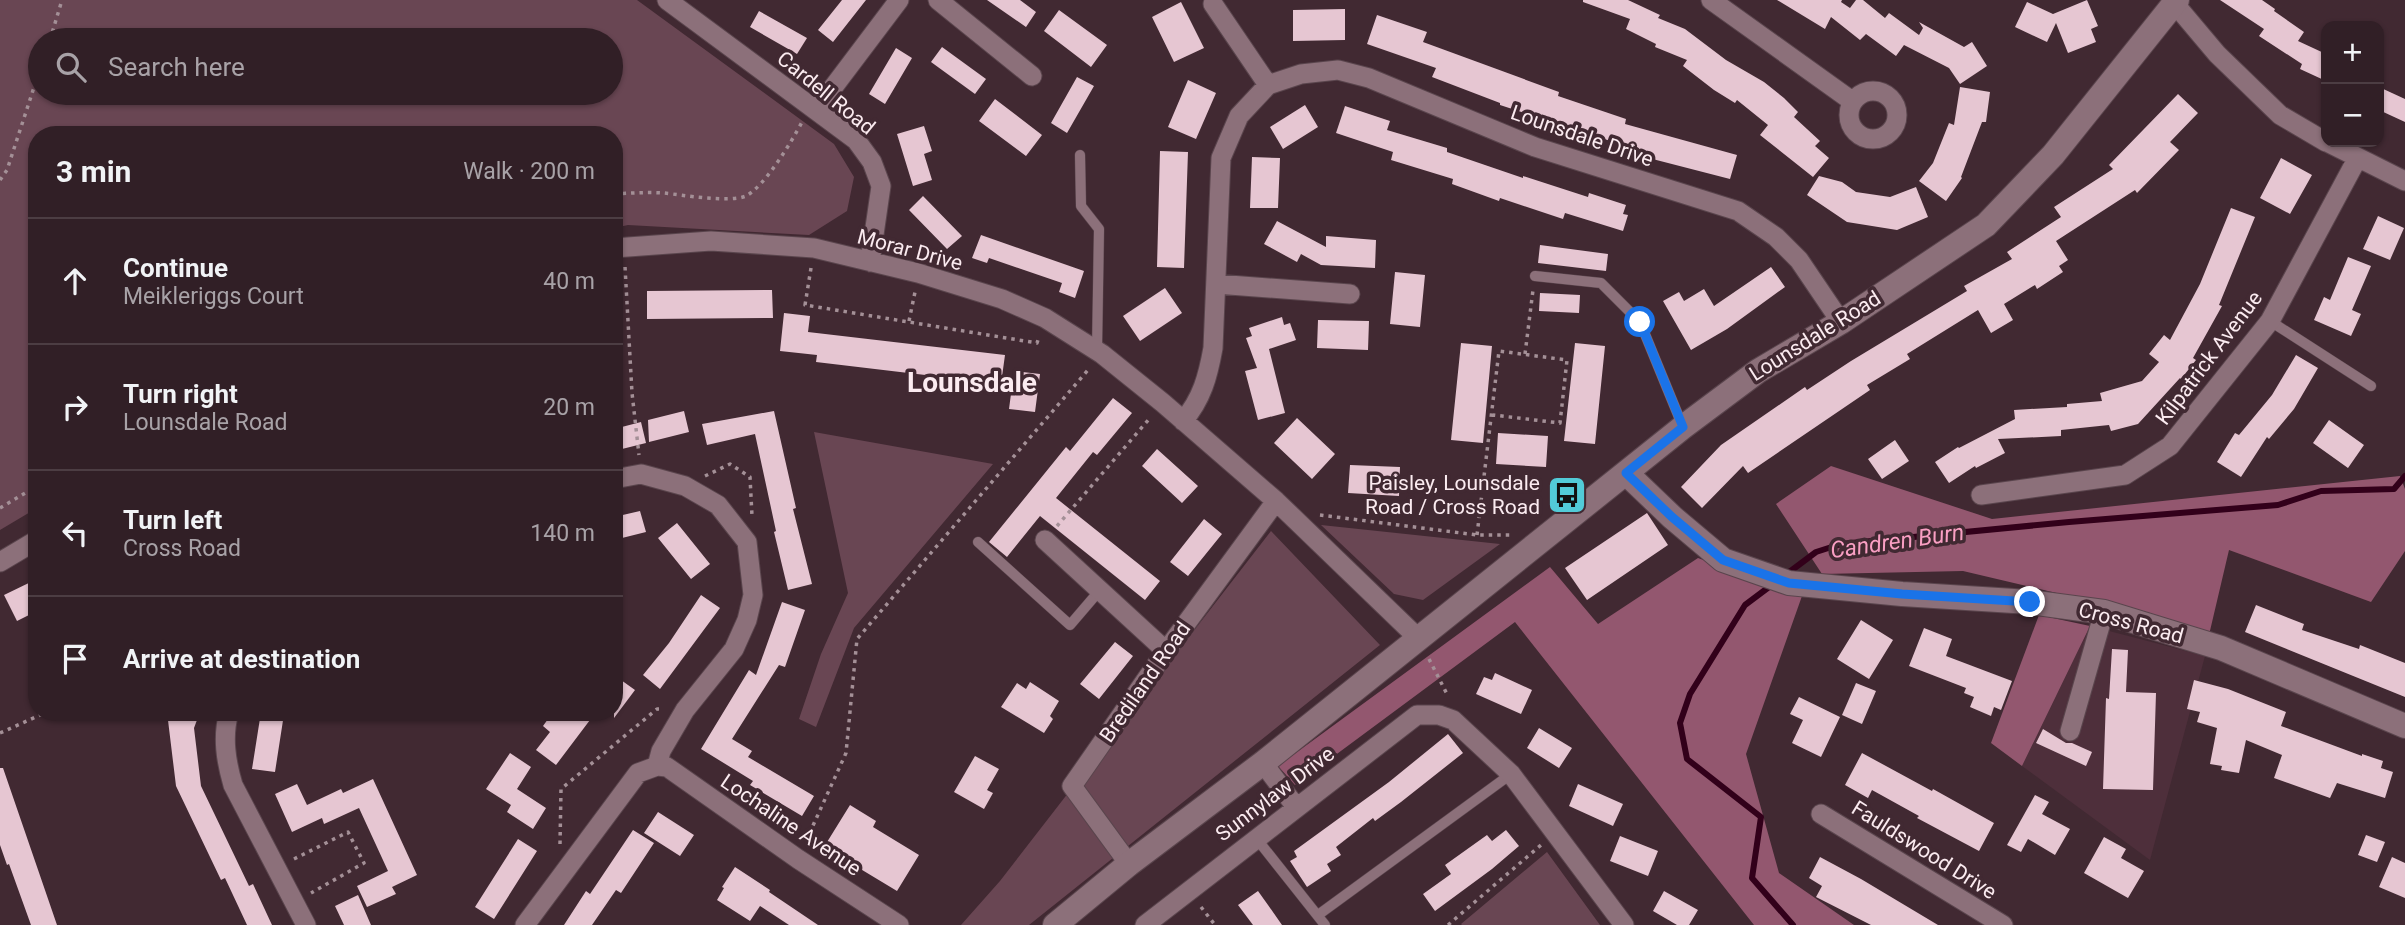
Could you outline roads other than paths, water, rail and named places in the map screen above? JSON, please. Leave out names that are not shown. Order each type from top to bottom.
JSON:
[{"type":"street","name":"Cardell Road","points":[[667,0],[856,140],[872,162],[881,186],[870,262]]},
{"type":"street","points":[[813,108],[899,0]]},
{"type":"street","points":[[938,0],[1032,76]]},
{"type":"street","points":[[1711,0],[1852,101]]},
{"type":"street","points":[[2175,2],[2217,54],[2280,116],[2321,139]]},
{"type":"street","name":"Lounsdale Road","points":[[1419,639],[1683,427],[1758,371],[1841,322],[1986,225],[2053,155],[2175,2]]},
{"type":"street","points":[[1213,5],[1268,85]]},
{"type":"street","name":"Lounsdale Drive","points":[[1183,421],[1194,408],[1208,379],[1213,348],[1221,158],[1239,116],[1268,85],[1301,74],[1338,70],[1369,78],[1535,147],[1738,211],[1776,237],[1799,260],[1841,322]]},
{"type":"street","points":[[2335,147],[2405,181]]},
{"type":"street","name":"Kilpatrick Avenue","points":[[1981,495],[2125,475],[2170,446],[2270,321],[2357,159]]},
{"type":"street","name":"Morar Drive","points":[[623,247],[711,241],[814,248],[918,273],[1002,299],[1045,318],[1100,352],[1183,421]]},
{"type":"street","points":[[1216,284],[1350,294]]},
{"type":"street","points":[[1055,925],[1129,863],[1264,763],[1419,639],[1281,506],[1183,421]]},
{"type":"street","name":"Cross Road","points":[[1626,473],[1723,560],[1789,583],[2030,602],[2105,612],[2221,648],[2405,726]]},
{"type":"street","points":[[525,925],[638,773],[657,766],[661,751],[685,710],[734,649],[747,620],[753,595],[747,542],[718,505],[685,485],[641,474],[623,477]]},
{"type":"street","name":"Brediland Road","points":[[1129,863],[1072,786],[1166,651],[1281,506]]},
{"type":"street","points":[[1045,540],[1166,651]]},
{"type":"street","points":[[0,562],[28,545]]},
{"type":"street","points":[[2070,731],[2105,612]]},
{"type":"street","name":"Sunnylaw Drive","points":[[1145,925],[1417,715],[1438,715],[1453,720],[1511,774]]},
{"type":"street","points":[[228,721],[226,761],[233,786],[306,925]]},
{"type":"street","points":[[1264,763],[1296,807]]},
{"type":"street","name":"Lochaline Avenue","points":[[657,766],[667,768],[899,925]]},
{"type":"street","points":[[1511,774],[1624,925]]},
{"type":"street","name":"Fauldswood Drive","points":[[1821,814],[2003,925]]},
{"type":"lane","points":[[1080,155],[1081,206],[1098,229],[1100,352]]},
{"type":"lane","points":[[1535,276],[1601,283],[1640,322],[1683,427]]},
{"type":"lane","points":[[2270,321],[2371,386]]},
{"type":"lane","points":[[978,542],[1070,625],[1100,590]]},
{"type":"lane","points":[[1318,915],[1511,774]]},
{"type":"lane","points":[[1255,838],[1325,925]]},
{"type":"waterway","name":"Candren Burn","points":[[1784,576],[1816,552],[1841,544],[2278,505],[2321,491],[2394,489],[2405,476]]},
{"type":"waterway","name":"Candren Burn","points":[[1773,584],[1745,605],[1690,694],[1680,723],[1687,759],[1761,817],[1752,878],[1793,925]]},
{"type":"place","name":"Paisley, Lounsdale Road / Cross Road","points":[[1567,495]]},
{"type":"district","name":"Lounsdale","points":[[972,382]]}]
